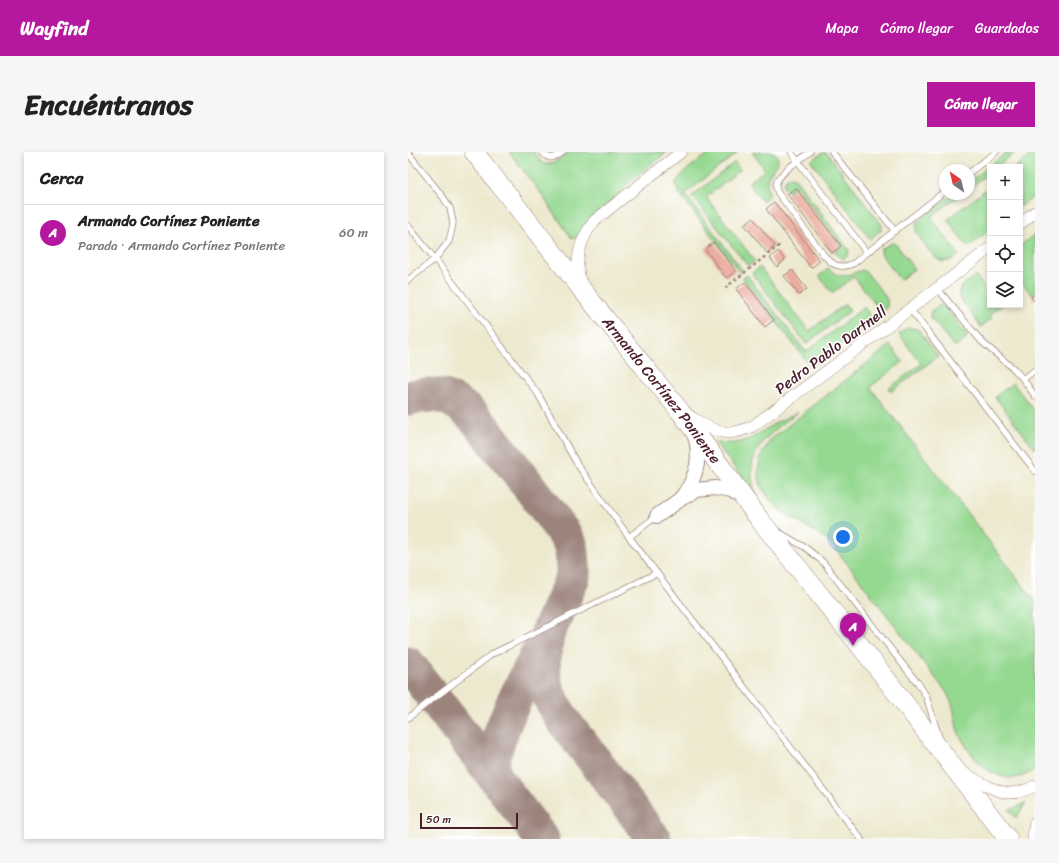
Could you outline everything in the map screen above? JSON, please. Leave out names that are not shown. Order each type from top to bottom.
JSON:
[{"type":"highway","name":"Armando Cortínez Poniente","points":[[474,152],[587,296],[680,410],[760,520],[873,662],[1008,839]]},
{"type":"street","points":[[587,296],[579,278],[577,259],[582,239],[587,230],[601,214],[681,152]]},
{"type":"street","points":[[1023,222],[1035,212]]},
{"type":"street","name":"Pedro Pablo Dartnell","points":[[680,410],[718,432],[731,433],[744,431],[765,418],[987,250]]},
{"type":"street","points":[[681,499],[689,489],[695,474],[698,460],[697,444],[691,426]]},
{"type":"street","points":[[657,516],[697,490],[715,488],[731,491],[745,499]]},
{"type":"street","points":[[948,760],[974,779],[1003,792],[1018,792],[1035,786]]},
{"type":"street","points":[[1033,839],[1035,823]]},
{"type":"lane","points":[[542,152],[545,156],[550,158],[556,157],[563,152]]},
{"type":"lane","points":[[791,152],[867,253]]},
{"type":"lane","points":[[810,152],[780,176],[776,186],[778,193],[823,254],[830,262],[837,266],[848,266],[854,263],[939,196]]},
{"type":"lane","points":[[832,152],[895,231]]},
{"type":"lane","points":[[975,168],[996,152]]},
{"type":"lane","points":[[408,153],[443,197],[450,208],[453,222],[449,241],[435,259],[408,280]]},
{"type":"lane","points":[[408,226],[538,394],[577,464],[629,537],[861,839]]},
{"type":"lane","points":[[937,288],[982,342],[1014,369],[1035,396]]},
{"type":"lane","points":[[910,309],[1035,471]]},
{"type":"lane","points":[[1023,379],[1035,370]]},
{"type":"lane","points":[[629,537],[657,516]]},
{"type":"lane","points":[[408,718],[492,654],[657,573]]},
{"type":"path","points":[[725,288],[781,244]]},
{"type":"green space","points":[[509,152],[534,152],[542,163],[550,164],[557,161],[569,152],[667,152],[636,176],[587,222],[579,236],[572,239],[539,191]]},
{"type":"green space","points":[[711,152],[737,153],[685,194],[743,271],[740,273],[679,193],[676,186],[677,180],[681,176]]},
{"type":"green space","points":[[752,152],[774,152],[778,157],[778,161],[767,182],[770,195],[762,201],[748,183],[765,170]]},
{"type":"green space","points":[[1007,152],[1016,152],[1000,164],[992,164]]},
{"type":"green space","points":[[1035,152],[1035,196],[1023,205],[1023,164],[1019,164]]},
{"type":"green space","points":[[822,153],[827,153],[882,225],[881,230],[870,239],[811,161]]},
{"type":"green space","points":[[735,162],[740,170],[706,197],[755,261],[748,266],[692,196]]},
{"type":"green space","points":[[987,168],[987,174],[975,183],[975,177]]},
{"type":"green space","points":[[788,177],[796,179],[849,250],[845,258],[841,258],[837,255],[835,252],[842,246],[796,186],[788,192],[784,186],[784,182]]},
{"type":"green space","points":[[987,188],[987,232],[968,247],[947,220],[972,200],[975,200],[975,198]]},
{"type":"green space","points":[[945,200],[953,200],[931,217],[959,255],[946,261],[941,261],[934,257],[916,232],[917,222]]},
{"type":"green space","points":[[1035,234],[1035,293],[1032,295],[1023,284],[1023,244]]},
{"type":"green space","points":[[895,243],[914,269],[900,280],[881,254],[881,249]]},
{"type":"green space","points":[[760,267],[809,331],[845,304],[850,311],[806,344],[752,273]]},
{"type":"green space","points":[[829,268],[833,272],[841,275],[849,275],[863,270],[867,273],[886,297],[887,306],[885,310],[882,313],[854,277],[832,293],[819,276]]},
{"type":"green space","points":[[747,275],[806,352],[864,307],[873,319],[811,367],[743,278]]},
{"type":"green space","points":[[976,276],[987,291],[987,308],[998,308],[990,314],[992,318],[981,327],[959,297],[961,287]]},
{"type":"green space","points":[[940,305],[944,306],[967,335],[966,339],[957,346],[953,345],[930,317],[931,311]]},
{"type":"green space","points":[[907,328],[919,330],[938,356],[891,392],[888,389],[921,364],[899,334]]},
{"type":"green space","points":[[890,345],[903,362],[870,387],[1035,601],[1035,770],[1021,777],[1003,777],[995,774],[986,769],[972,755],[958,731],[953,707],[947,693],[832,544],[781,511],[770,500],[761,486],[758,472],[760,457],[770,440]]},
{"type":"green space","points":[[1013,383],[1035,412],[1035,449],[995,397]]},
{"type":"green space","points":[[798,412],[771,434],[760,446],[753,462],[752,470],[756,495],[714,441],[736,443],[750,439],[777,422]]},
{"type":"green space","points":[[1026,803],[1016,818],[1009,810]]},
{"type":"building","points":[[796,188],[841,246],[832,253],[787,194]]},
{"type":"building","points":[[774,202],[820,261],[811,268],[766,209]]},
{"type":"building","points":[[753,218],[775,246],[767,253],[744,224]]},
{"type":"building","points":[[714,242],[736,271],[726,278],[705,249]]},
{"type":"building","points":[[778,251],[785,260],[777,267],[770,258]]},
{"type":"building","points":[[792,270],[807,289],[799,295],[784,276]]},
{"type":"building","points":[[745,282],[774,320],[765,327],[736,289]]},
{"type":"building","points":[[1035,294],[1035,302],[1031,297]]},
{"type":"taxiway","points":[[408,398],[428,395],[442,396],[455,402],[470,413],[524,480],[570,544],[573,577],[503,727],[494,753],[492,765],[495,777]]},
{"type":"taxiway","points":[[546,642],[543,671],[546,687],[554,706],[572,732],[654,839]]},
{"type":"taxiway","points":[[408,664],[542,839]]},
{"type":"place","name":"Armando Cortínez Poniente","points":[[853,646]]}]
